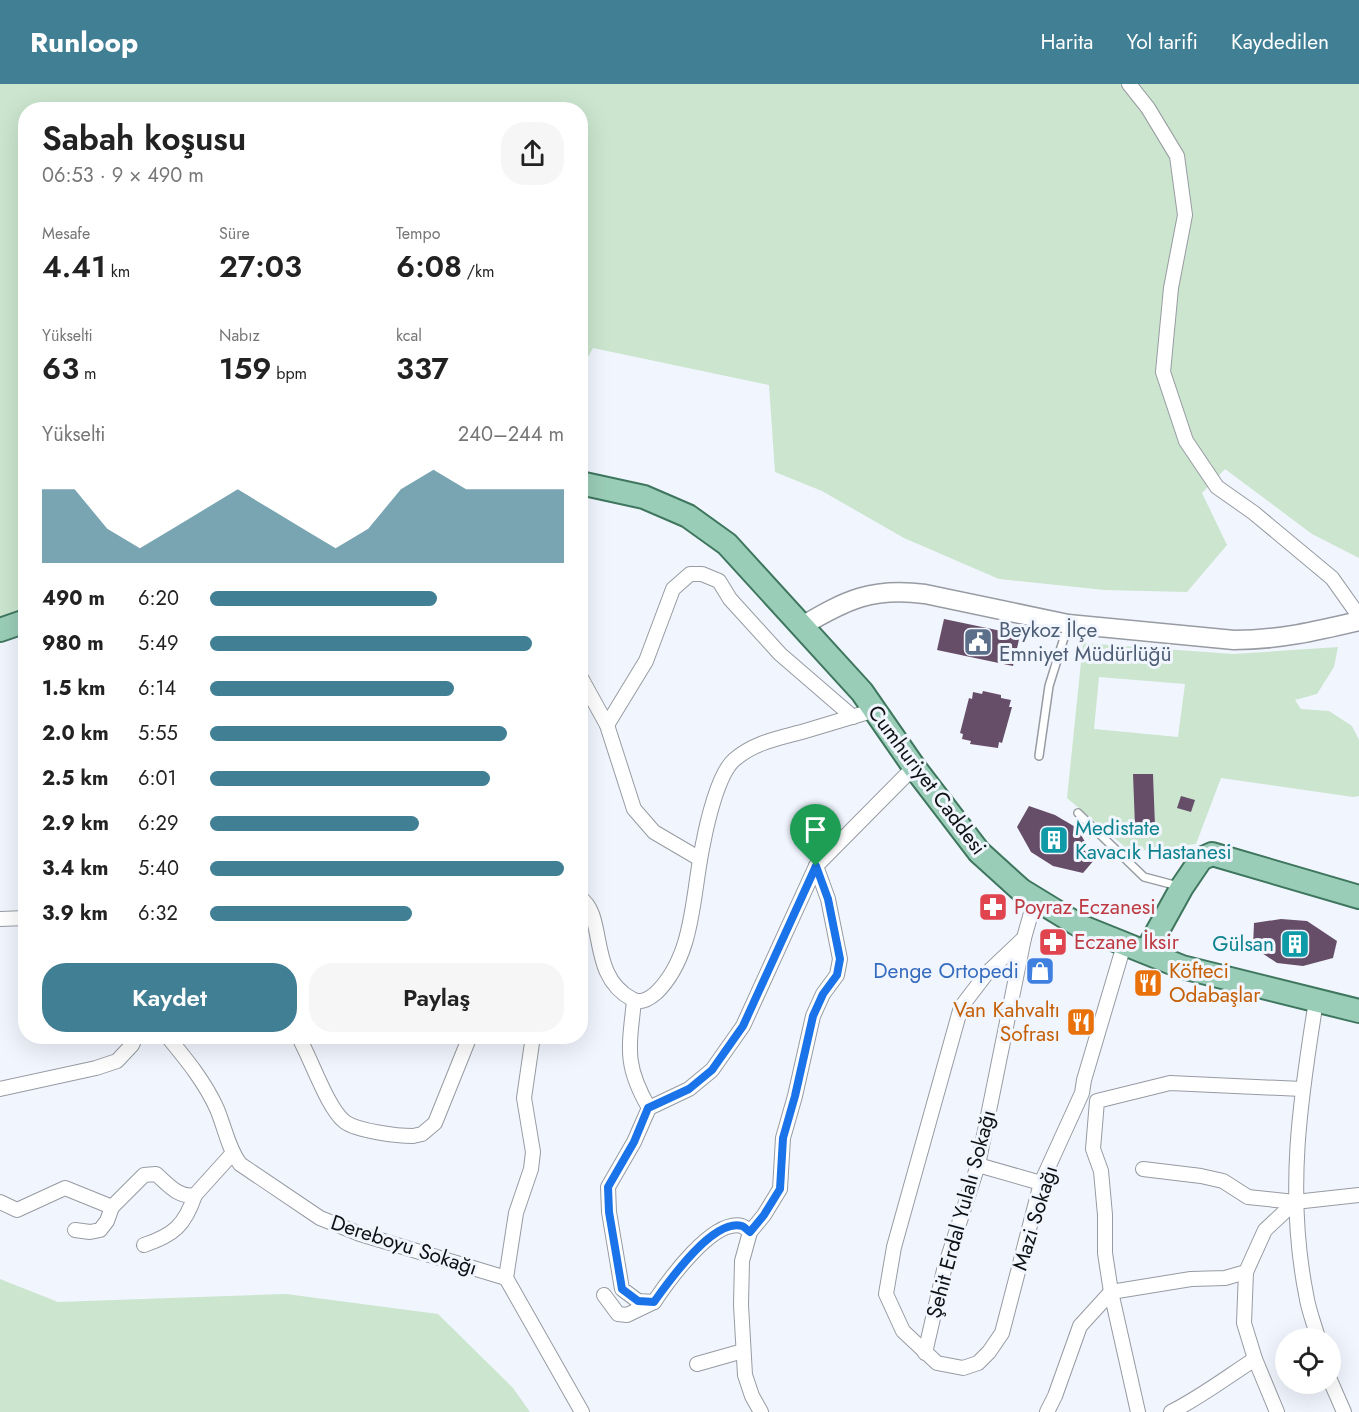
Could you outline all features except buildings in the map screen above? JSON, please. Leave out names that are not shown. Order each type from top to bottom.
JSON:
[{"type":"main road","name":"Cumhuriyet Caddesi","points":[[588,485],[644,497],[688,516],[727,544],[862,692],[914,767],[979,852],[1021,891],[1080,926],[1182,968],[1359,1011]]},
{"type":"main road","points":[[0,630],[18,624]]},
{"type":"main road","points":[[1146,952],[1182,887],[1201,859],[1212,854],[1359,897]]},
{"type":"street","points":[[1129,84],[1148,108],[1177,156],[1185,215],[1172,288],[1162,372],[1186,441],[1216,487],[1254,513],[1332,578],[1359,616]]},
{"type":"street","points":[[607,724],[646,661],[673,589],[690,574],[702,574],[719,581],[730,599],[780,654],[853,717]]},
{"type":"street","points":[[802,626],[847,601],[865,595],[896,591],[925,594],[1068,624],[1204,638],[1251,640],[1307,634],[1359,621]]},
{"type":"street","points":[[588,690],[607,724],[634,809],[654,832],[700,859]]},
{"type":"street","points":[[588,906],[593,916],[603,964],[615,988],[634,1001],[648,1000],[666,983],[680,958],[690,926],[700,859],[717,789],[733,761],[754,745],[875,710]]},
{"type":"street","points":[[654,1302],[638,1301],[622,1289],[609,1212],[608,1187],[634,1142],[648,1108],[689,1089],[712,1070],[743,1026],[816,866],[914,767]]},
{"type":"street","points":[[761,1412],[752,1396],[745,1375],[741,1261],[750,1232],[780,1189],[783,1138],[813,1016],[823,994],[837,975],[840,959],[828,899],[816,866]]},
{"type":"street","name":"Şehit Erdal Yulalı Sokağı","points":[[925,1353],[944,1270],[978,1165],[1024,938],[1035,899]]},
{"type":"street","points":[[0,919],[18,918]]},
{"type":"street","name":"Mazi Sokağı","points":[[1024,938],[987,973],[961,1007],[894,1247],[886,1294],[903,1331],[925,1353],[937,1363],[963,1368],[978,1363],[1002,1333],[1041,1183],[1083,1093],[1084,1080],[1124,945]]},
{"type":"street","points":[[634,1001],[630,1047],[631,1070],[648,1108]]},
{"type":"street","points":[[1315,1328],[1306,1295],[1295,1202],[1296,1144],[1316,1001]]},
{"type":"street","points":[[0,1089],[96,1068],[117,1061],[132,1044]]},
{"type":"street","name":"Dereboyu Sokağı","points":[[173,1044],[206,1086],[232,1154],[240,1164],[320,1218],[360,1234],[506,1278],[582,1412]]},
{"type":"street","points":[[302,1044],[325,1094],[345,1122],[355,1126],[413,1136],[422,1134],[435,1123],[467,1044]]},
{"type":"street","points":[[506,1278],[516,1213],[531,1169],[533,1152],[524,1098],[532,1044]]},
{"type":"street","points":[[1083,1093],[1097,1101],[1170,1083],[1302,1089]]},
{"type":"street","points":[[1097,1101],[1093,1149],[1101,1171],[1105,1215],[1105,1253],[1111,1292],[1138,1412]]},
{"type":"street","points":[[144,1245],[165,1239],[177,1229],[189,1213],[195,1195],[232,1154]]},
{"type":"street","points":[[978,1165],[1041,1183]]},
{"type":"street","points":[[1143,1170],[1201,1176],[1223,1181],[1248,1197],[1295,1202],[1359,1195]]},
{"type":"street","points":[[75,1230],[90,1232],[100,1230],[107,1221],[112,1207],[144,1175],[150,1173],[156,1174],[177,1193],[186,1197],[195,1195]]},
{"type":"street","points":[[0,1202],[17,1210],[65,1188],[112,1207]]},
{"type":"street","points":[[1277,1412],[1255,1359],[1244,1323],[1246,1272],[1265,1230],[1295,1202]]},
{"type":"street","points":[[604,1295],[618,1314],[627,1315],[654,1302],[685,1263],[714,1233],[742,1226],[750,1232]]},
{"type":"street","points":[[1047,1412],[1080,1326],[1111,1292],[1191,1279],[1225,1278],[1246,1272]]},
{"type":"street","points":[[697,1364],[743,1351]]},
{"type":"street","points":[[1171,1412],[1198,1398],[1255,1359]]},
{"type":"street","points":[[1336,1394],[1344,1412]]},
{"type":"lane","points":[[1039,756],[1049,686],[1068,624]]},
{"type":"lane","points":[[1078,813],[1144,877],[1182,887]]},
{"type":"green space","points":[[0,84],[1359,84],[1359,558],[1312,534],[1225,469],[1202,493],[1227,545],[1187,592],[1105,590],[999,579],[904,538],[822,491],[775,472],[769,385],[593,348],[588,357],[588,102],[18,102],[18,624],[0,630]]},
{"type":"green space","points":[[1083,643],[1233,654],[1338,647],[1334,667],[1317,694],[1295,700],[1301,709],[1329,711],[1352,726],[1359,740],[1359,796],[1221,778],[1196,844],[1131,852],[1067,798]],"holes":[[[1099,677],[1185,684],[1178,737],[1094,729]],[[1153,774],[1155,825],[1133,775]]]},
{"type":"green space","points":[[0,1279],[58,1302],[286,1294],[438,1314],[513,1388],[530,1412],[0,1412]]},
{"type":"place","name":"Beykoz İlçe Emniyet Müdürlüğü","points":[[978,642]]},
{"type":"place","name":"Medistate Kavacık Hastanesi","points":[[1054,840]]},
{"type":"place","name":"Poyraz Eczanesi","points":[[993,907]]},
{"type":"place","name":"Eczane İksir","points":[[1053,942]]},
{"type":"place","name":"Gülsan","points":[[1295,944]]},
{"type":"place","name":"Denge Ortopedi","points":[[1040,971]]},
{"type":"place","name":"Köfteci Odabaşlar","points":[[1148,983]]},
{"type":"place","name":"Van Kahvaltı Sofrası","points":[[1081,1022]]},
{"type":"route","points":[[816,866],[828,899],[840,959],[837,975],[823,994],[813,1016],[801,1062],[795,1096],[783,1138],[780,1189],[750,1232],[742,1226],[714,1233],[698,1248],[654,1302],[638,1301],[622,1289],[609,1212],[608,1187],[634,1142],[648,1108],[689,1089],[712,1070],[743,1026],[816,866]]}]
